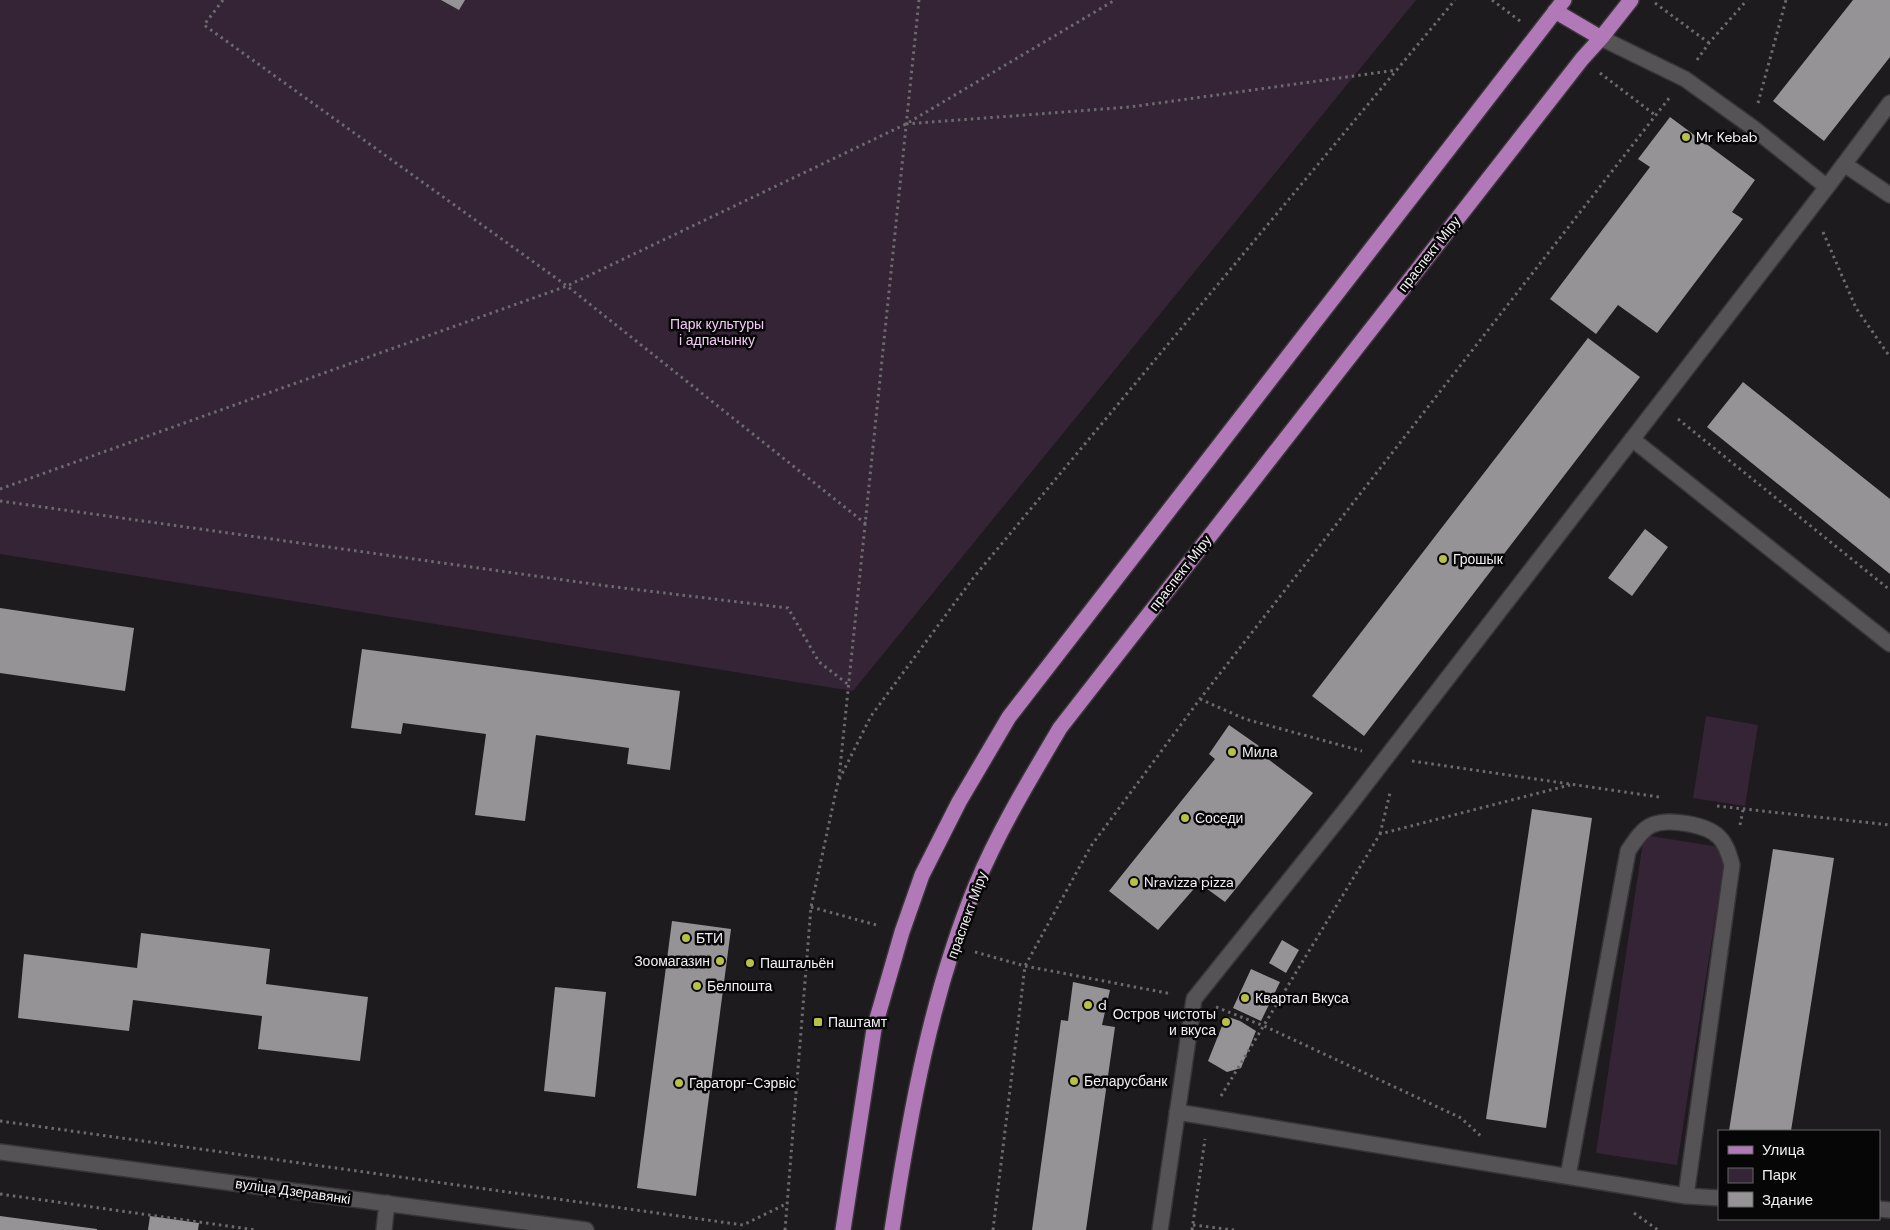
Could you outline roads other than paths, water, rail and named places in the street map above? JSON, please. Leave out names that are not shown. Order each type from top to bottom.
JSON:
[{"type":"main road","name":"праспект Міру","points":[[892,1230],[908,1130],[926,1038],[955,946],[976,885],[1009,815],[1060,728],[1576,67],[1602,38],[1631,0]]},
{"type":"main road","points":[[843,1230],[874,1029],[902,932],[922,875],[959,802],[1009,717],[1559,6],[1602,38]]},
{"type":"street","points":[[1602,38],[1685,79],[1752,127],[1827,186]]},
{"type":"street","points":[[1160,1230],[1194,999],[1386,758],[1890,103]]},
{"type":"street","points":[[1844,164],[1890,195]]},
{"type":"street","points":[[1632,439],[1890,644]]},
{"type":"street","points":[[1568,1176],[1628,851],[1635,839],[1651,825],[1670,822],[1687,824],[1704,828],[1718,835],[1726,847],[1732,865],[1686,1196]]},
{"type":"street","points":[[1177,1112],[1686,1196],[1718,1198]]},
{"type":"street","name":"вуліца Дзеравянкі","points":[[0,1152],[586,1230]]},
{"type":"street","points":[[384,1230],[387,1203]]},
{"type":"place","name":"Mr Kebab","points":[[1686,137]]},
{"type":"place","name":"Грошык","points":[[1443,559]]},
{"type":"place","name":"Мила","points":[[1232,752]]},
{"type":"place","name":"Соседи","points":[[1185,818]]},
{"type":"place","name":"Nravizza pizza","points":[[1134,882]]},
{"type":"place","name":"БТИ","points":[[686,938]]},
{"type":"place","name":"Зоомагазин","points":[[720,961]]},
{"type":"place","name":"Паштальён","points":[[750,963]]},
{"type":"place","name":"Белпошта","points":[[697,986]]},
{"type":"place","name":"Квартал Вкуса","points":[[1245,998]]},
{"type":"place","name":"d","points":[[1088,1005]]},
{"type":"place","name":"Паштамт","points":[[818,1022]]},
{"type":"place","name":"Остров чистоты и вкуса","points":[[1226,1022]]},
{"type":"place","name":"Беларусбанк","points":[[1074,1081]]},
{"type":"place","name":"Гараторг-Сэрвіс","points":[[679,1083]]},
{"type":"park label","name":"Парк культуры і адпачынку","points":[[717,332]]}]
